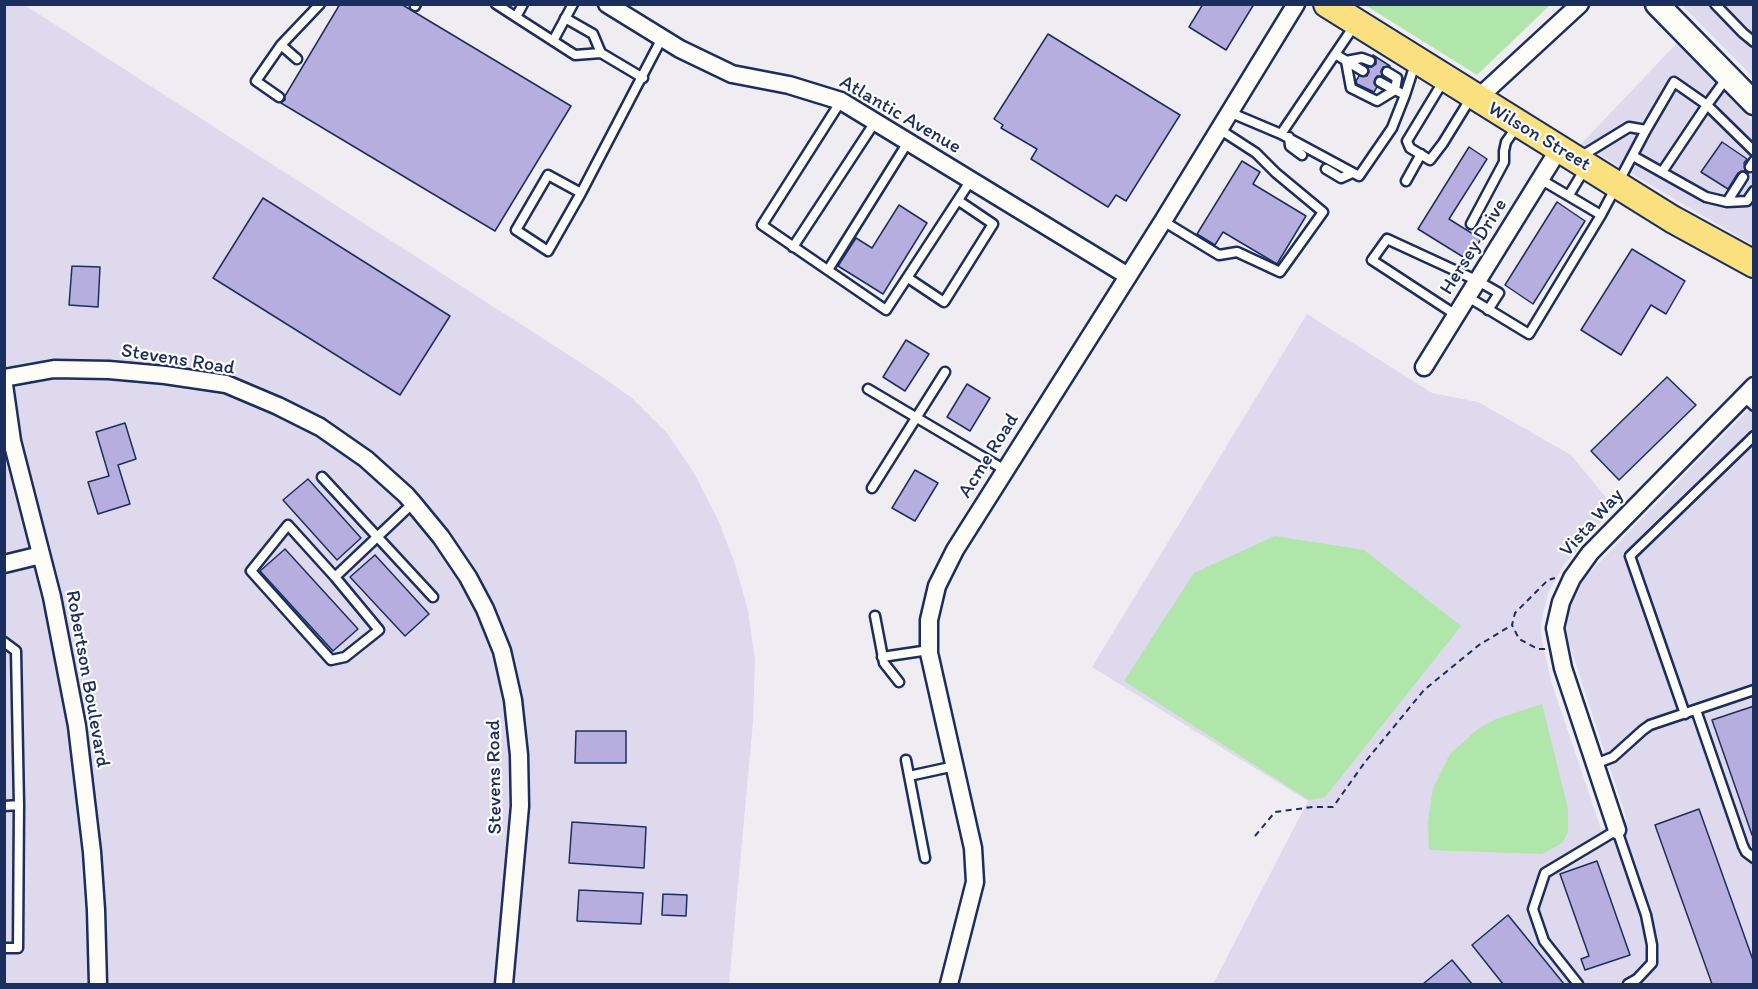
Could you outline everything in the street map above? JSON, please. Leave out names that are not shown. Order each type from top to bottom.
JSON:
[{"type":"main road","name":"Wilson Street","points":[[1327,4],[1672,219],[1754,264]]},
{"type":"main road","points":[[1657,4],[1754,103]]},
{"type":"street","name":"Atlantic Avenue","points":[[607,4],[680,49],[732,74],[789,85],[841,101],[1128,276]]},
{"type":"street","name":"Acme Road","points":[[949,984],[975,882],[974,848],[929,650],[929,620],[937,586],[955,550],[1163,221],[1296,4]]},
{"type":"street","points":[[1474,97],[1580,4]]},
{"type":"street","name":"Hersey Drive","points":[[1424,367],[1540,179],[1574,158]]},
{"type":"street","name":"Stevens Road","points":[[4,378],[54,369],[109,370],[226,384],[320,427],[366,459],[413,503],[441,537],[468,577],[485,609],[502,651],[513,700],[519,755],[520,806],[504,984]]},
{"type":"street","name":"Robertson Boulevard","points":[[4,385],[12,441],[59,627],[81,754],[93,862],[98,984]]},
{"type":"street","name":"Vista Way","points":[[1617,830],[1563,668],[1555,628],[1561,602],[1575,573],[1590,554],[1750,396]]},
{"type":"street","points":[[4,564],[41,555]]},
{"type":"lane","points":[[279,97],[256,81],[281,45],[320,4]]},
{"type":"lane","points":[[496,4],[575,55],[601,53],[643,78]]},
{"type":"lane","points":[[516,17],[523,4]]},
{"type":"lane","points":[[553,40],[573,4]]},
{"type":"lane","points":[[1715,4],[1754,42]]},
{"type":"lane","points":[[565,18],[593,34],[601,53]]},
{"type":"lane","points":[[1285,136],[1356,23]]},
{"type":"lane","points":[[581,193],[548,175],[516,230],[548,251],[581,193],[643,78],[662,38]]},
{"type":"lane","points":[[281,45],[297,59]]},
{"type":"lane","points":[[1335,54],[1363,71]]},
{"type":"lane","points":[[1346,61],[1362,58],[1370,61]]},
{"type":"lane","points":[[1346,61],[1352,88],[1377,101],[1395,90],[1397,78],[1387,72]]},
{"type":"lane","points":[[1229,112],[1285,136],[1359,176],[1392,128],[1416,61]]},
{"type":"lane","points":[[1662,172],[1728,76]]},
{"type":"lane","points":[[1444,78],[1407,141],[1410,148],[1430,160],[1474,97]]},
{"type":"lane","points":[[1380,82],[1405,96]]},
{"type":"lane","points":[[1468,297],[1529,334],[1601,215],[1674,82],[1707,105],[1754,151]]},
{"type":"lane","points":[[841,101],[762,225],[886,310],[971,180]]},
{"type":"lane","points":[[793,247],[875,122]]},
{"type":"lane","points":[[1471,224],[1504,162],[1506,142],[1518,124]]},
{"type":"lane","points":[[1569,195],[1574,158],[1629,128],[1646,130]]},
{"type":"lane","points":[[1163,221],[1219,255],[1237,252],[1280,272],[1323,212],[1256,153],[1219,129]]},
{"type":"lane","points":[[1285,136],[1290,146],[1302,155]]},
{"type":"lane","points":[[828,270],[908,142]]},
{"type":"lane","points":[[1406,180],[1420,154]]},
{"type":"lane","points":[[1633,156],[1706,197],[1727,202],[1747,201],[1754,191]]},
{"type":"lane","points":[[1326,169],[1341,178],[1352,173]]},
{"type":"lane","points":[[1727,202],[1743,177]]},
{"type":"lane","points":[[1540,179],[1601,215]]},
{"type":"lane","points":[[908,278],[944,302],[993,224],[958,201]]},
{"type":"lane","points":[[1456,315],[1372,260],[1387,239],[1499,293],[1488,310]]},
{"type":"lane","points":[[872,488],[945,372]]},
{"type":"lane","points":[[868,389],[1005,470]]},
{"type":"lane","points":[[1685,714],[1629,556],[1754,436]]},
{"type":"lane","points":[[322,477],[433,597]]},
{"type":"lane","points":[[335,577],[413,503]]},
{"type":"lane","points":[[288,525],[335,577],[379,630],[345,657],[331,660],[251,571],[288,525]]},
{"type":"lane","points":[[875,616],[884,663],[899,682]]},
{"type":"lane","points":[[4,642],[6,641],[16,651],[19,805],[18,948],[4,948]]},
{"type":"lane","points":[[882,657],[929,650]]},
{"type":"lane","points":[[1595,764],[1613,757],[1650,725],[1754,690]]},
{"type":"lane","points":[[1696,710],[1743,846],[1746,852],[1754,858]]},
{"type":"lane","points":[[906,760],[925,858]]},
{"type":"lane","points":[[909,776],[955,766]]},
{"type":"lane","points":[[4,806],[19,805]]},
{"type":"lane","points":[[1578,984],[1544,941],[1533,909],[1545,873],[1617,830],[1646,915],[1652,945],[1652,963],[1637,979],[1628,984]]},
{"type":"path","points":[[1560,651],[1538,649],[1519,639],[1512,625],[1515,613],[1548,580],[1575,573]]},
{"type":"path","points":[[1255,836],[1275,812],[1333,807],[1365,762],[1424,690],[1479,645],[1512,625]]},
{"type":"shaded area","points":[[23,4],[595,372],[632,398],[667,433],[694,473],[718,520],[735,564],[748,611],[755,660],[753,721],[729,984],[5,984],[4,5]]},
{"type":"shaded area","points":[[1682,5],[1753,5],[1753,77]]},
{"type":"shaded area","points":[[1677,43],[1753,122],[1753,245],[1581,144]]},
{"type":"shaded area","points":[[1307,314],[1432,393],[1478,402],[1571,455],[1614,507],[1562,567],[1548,594],[1541,628],[1552,684],[1601,829],[1627,820],[1569,643],[1566,630],[1567,618],[1574,593],[1580,582],[1753,405],[1753,984],[1213,984],[1308,801],[1092,667]]},
{"type":"green space","points":[[1365,5],[1550,5],[1477,75]]},
{"type":"green space","points":[[1275,536],[1364,550],[1461,626],[1325,797],[1309,800],[1124,681],[1194,573]]},
{"type":"green space","points":[[1542,704],[1568,809],[1568,832],[1562,843],[1542,854],[1429,850],[1428,822],[1433,788],[1450,754],[1478,729],[1496,719]]},
{"type":"building","points":[[340,4],[401,4],[571,106],[495,231],[281,103],[285,100],[285,96]]},
{"type":"building","points":[[1203,4],[1254,4],[1226,50],[1189,27]]},
{"type":"building","points":[[1048,34],[1180,115],[1126,201],[1116,195],[1108,207],[1031,159],[1037,149],[1001,128],[1003,125],[994,119]]},
{"type":"building","points":[[1373,55],[1390,66],[1383,67],[1382,76],[1377,76],[1375,79],[1374,83],[1377,87],[1374,92],[1357,84],[1356,81],[1359,76],[1367,76],[1368,67],[1376,64]]},
{"type":"building","points":[[1722,142],[1747,159],[1744,163],[1745,171],[1738,173],[1728,189],[1701,172]]},
{"type":"building","points":[[1469,147],[1487,159],[1449,219],[1481,239],[1468,260],[1418,229]]},
{"type":"building","points":[[1242,161],[1260,172],[1253,184],[1306,216],[1277,264],[1223,232],[1215,245],[1197,234]]},
{"type":"building","points":[[263,198],[450,316],[400,395],[213,278]]},
{"type":"building","points":[[1557,202],[1585,221],[1533,304],[1505,285]]},
{"type":"building","points":[[899,205],[927,223],[883,294],[838,266],[856,238],[872,248]]},
{"type":"building","points":[[1632,249],[1685,281],[1666,314],[1651,305],[1621,355],[1581,330]]},
{"type":"building","points":[[72,266],[100,267],[98,307],[69,305]]},
{"type":"building","points":[[906,340],[929,354],[905,391],[883,377]]},
{"type":"building","points":[[1667,377],[1696,405],[1619,480],[1591,451]]},
{"type":"building","points":[[967,384],[990,398],[970,431],[947,417]]},
{"type":"building","points":[[125,423],[136,459],[118,465],[130,504],[98,514],[88,482],[109,476],[96,432]]},
{"type":"building","points":[[915,470],[938,483],[915,521],[892,508]]},
{"type":"building","points":[[308,479],[361,538],[337,560],[283,500]]},
{"type":"building","points":[[285,549],[358,629],[333,651],[260,571]]},
{"type":"building","points":[[375,555],[429,614],[405,636],[350,577]]},
{"type":"building","points":[[1754,706],[1754,835],[1752,835],[1712,720]]},
{"type":"building","points":[[576,731],[626,731],[626,763],[575,763]]},
{"type":"building","points":[[1699,809],[1754,963],[1754,984],[1712,984],[1655,825]]},
{"type":"building","points":[[572,822],[646,827],[644,868],[569,863]]},
{"type":"building","points":[[1597,861],[1630,955],[1585,970],[1581,959],[1589,956],[1560,874]]},
{"type":"building","points":[[579,890],[643,893],[641,924],[577,921]]},
{"type":"building","points":[[663,894],[687,895],[686,916],[662,915]]},
{"type":"building","points":[[1508,915],[1564,984],[1503,984],[1472,945]]},
{"type":"building","points":[[1452,960],[1472,984],[1423,984]]}]
